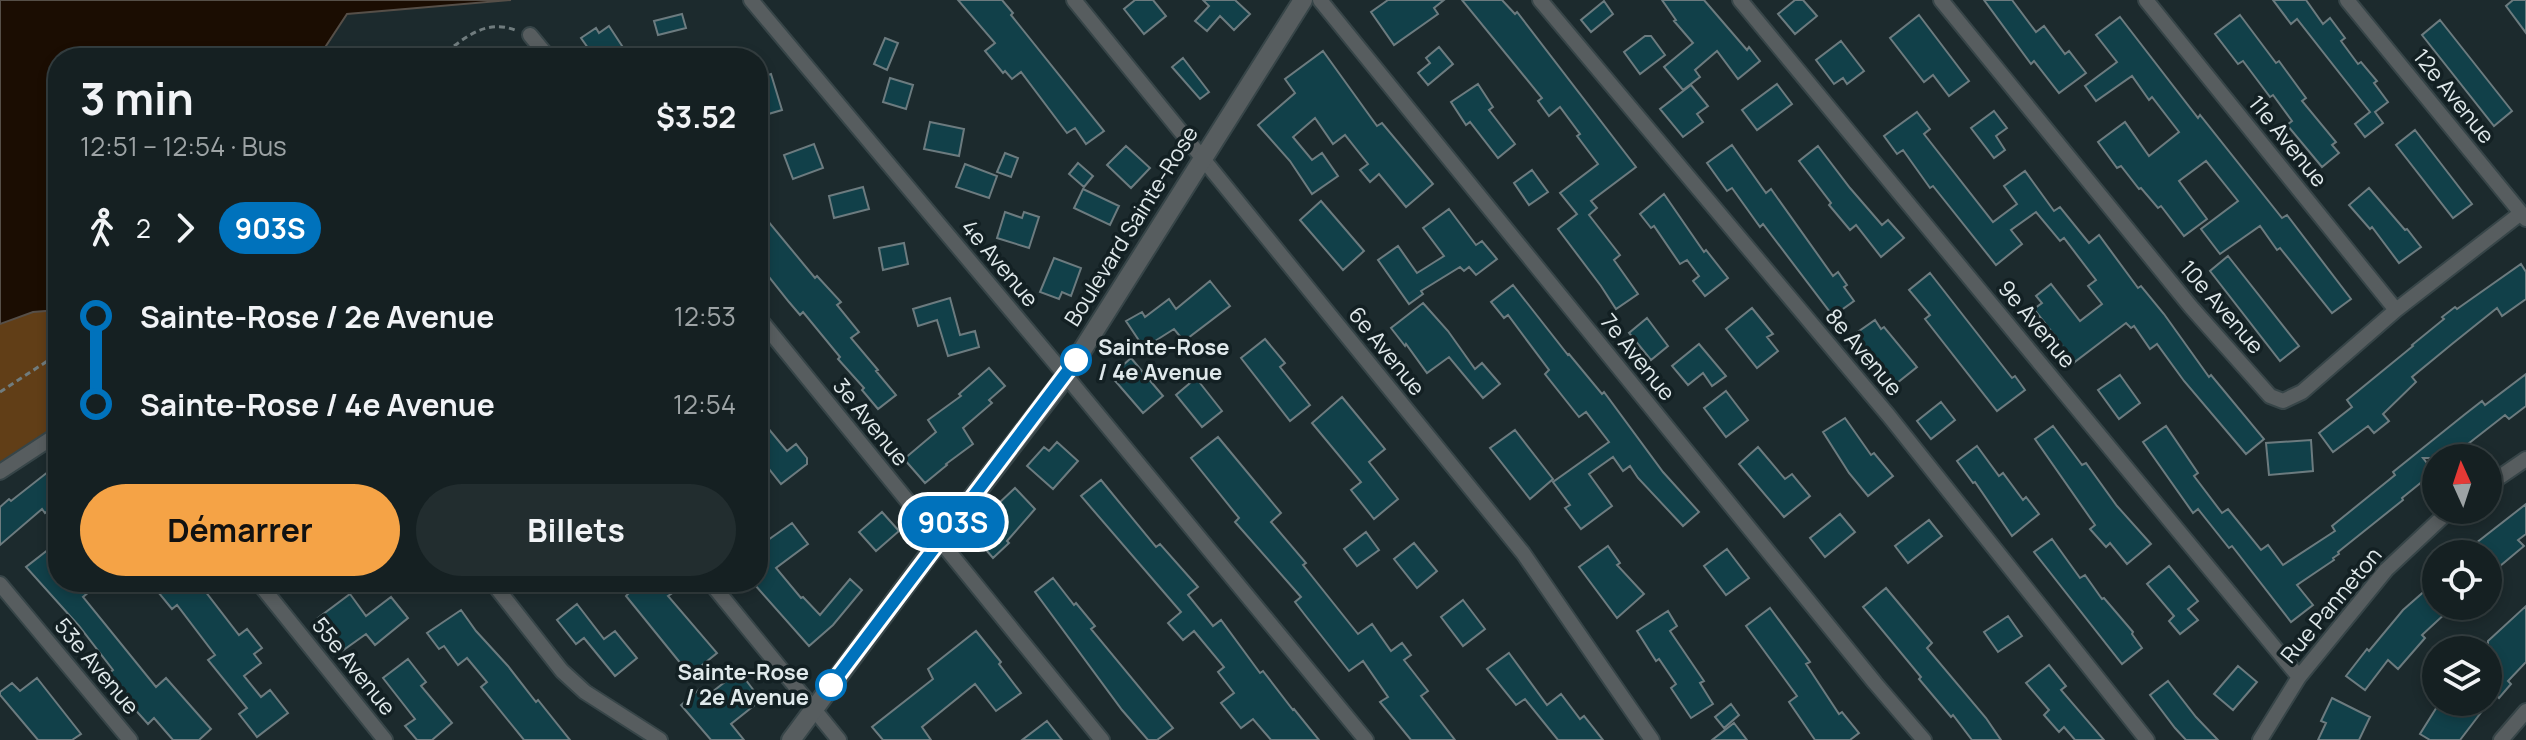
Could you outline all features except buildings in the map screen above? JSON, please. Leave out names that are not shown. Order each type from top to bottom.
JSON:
[{"type":"street","name":"4e Avenue","points":[[751,0],[1366,740]]},
{"type":"street","name":"6e Avenue","points":[[1074,0],[1523,553],[1652,740]]},
{"type":"street","name":"Boulevard Sainte-Rose","points":[[791,740],[1066,376],[1303,0]]},
{"type":"street","name":"7e Avenue","points":[[1320,0],[1924,740]]},
{"type":"street","name":"8e Avenue","points":[[1540,0],[1889,416],[2147,740]]},
{"type":"street","name":"9e Avenue","points":[[1740,0],[2299,677]]},
{"type":"street","name":"10e Avenue","points":[[1941,0],[2191,307],[2270,396],[2283,401],[2302,392],[2396,310],[2524,216]]},
{"type":"street","name":"11e Avenue","points":[[2146,0],[2396,310]]},
{"type":"street","name":"12e Avenue","points":[[2347,0],[2524,216]]},
{"type":"street","points":[[530,35],[541,48]]},
{"type":"street","name":"3e Avenue","points":[[768,329],[1102,740]]},
{"type":"street","points":[[0,472],[48,441]]},
{"type":"street","points":[[2502,475],[2526,459]]},
{"type":"street","name":"Rue Panneton","points":[[2260,740],[2299,677],[2386,570],[2435,524]]},
{"type":"street","name":"53e Avenue","points":[[0,584],[130,740]]},
{"type":"street","name":"55e Avenue","points":[[266,592],[385,740]]},
{"type":"street","points":[[500,592],[562,671],[585,692],[660,740]]},
{"type":"street","points":[[718,592],[839,740]]},
{"type":"street","points":[[2501,740],[2526,711]]},
{"type":"path","points":[[450,48],[485,28],[502,25],[530,35]]},
{"type":"path","points":[[0,392],[48,361]]},
{"type":"shaded area","points":[[0,0],[511,0],[347,14],[325,48],[48,48],[48,311],[33,312],[0,324]]},
{"type":"shaded area","points":[[48,311],[48,441],[0,472],[0,324],[33,312]]},
{"type":"bus line","name":"903S","points":[[831,685],[1076,360]]},
{"type":"place","name":"Sainte-Rose / 4e Avenue","points":[[1076,360]]},
{"type":"place","name":"Sainte-Rose / 2e Avenue","points":[[831,685]]}]
